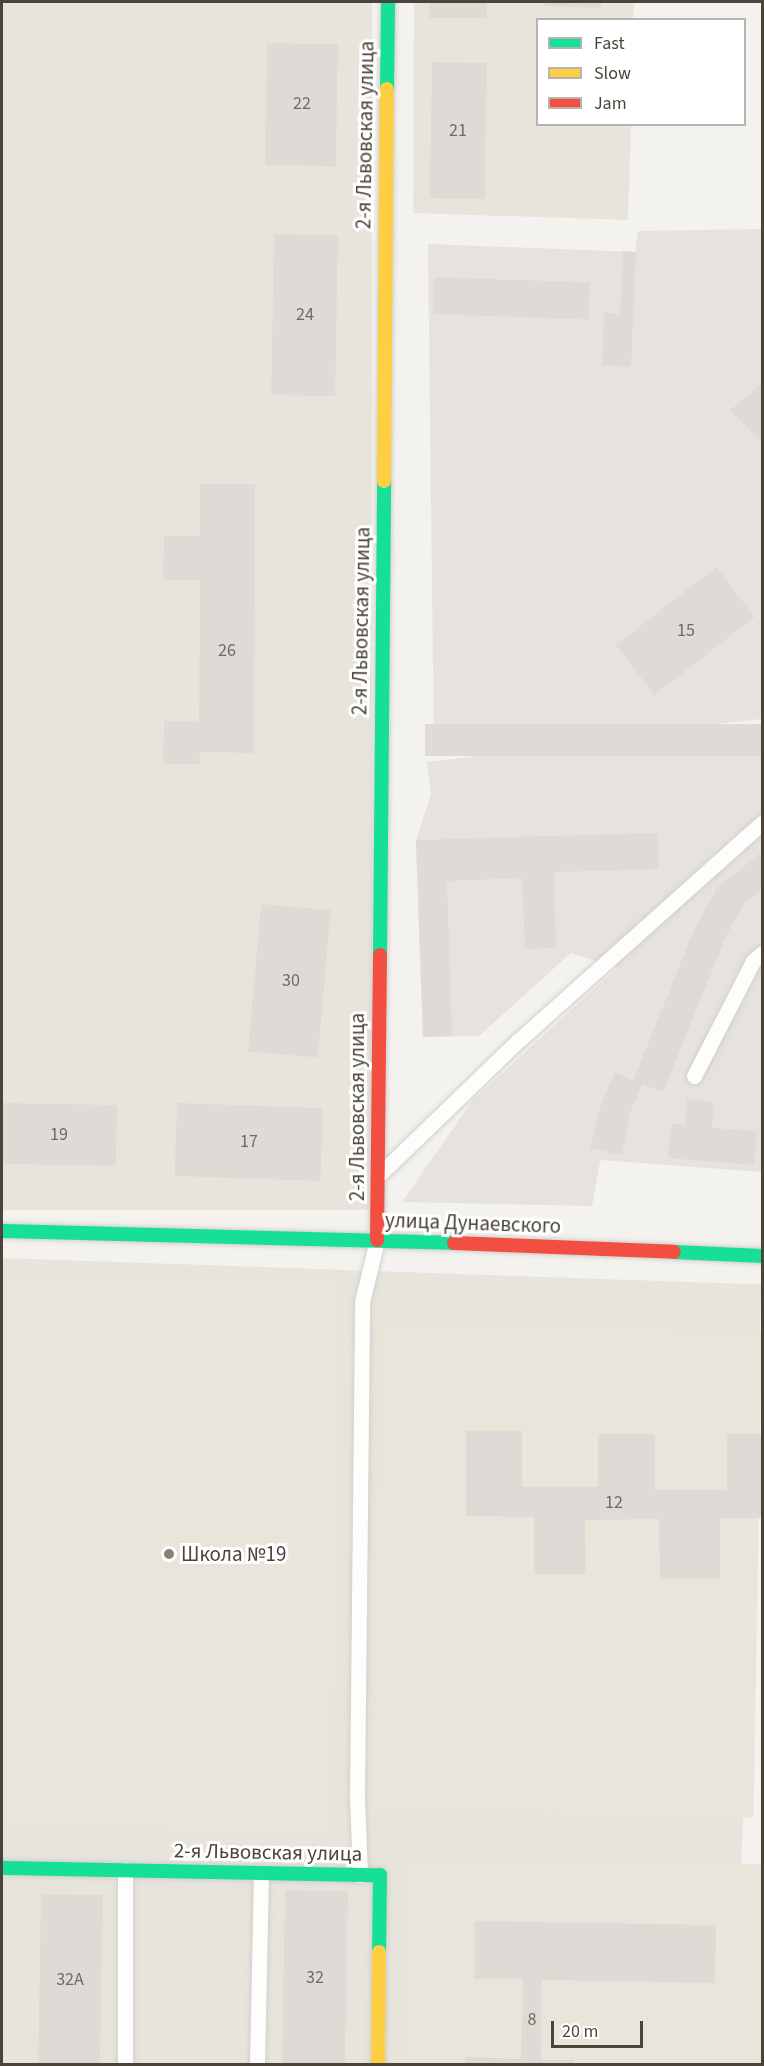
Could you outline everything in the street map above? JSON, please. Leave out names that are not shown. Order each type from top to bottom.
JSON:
[{"type":"street","name":"2-я Львовская улица","points":[[377,1240],[388,2]]},
{"type":"street","name":"улица Дунаевского","points":[[2,1232],[377,1240],[762,1256]]},
{"type":"street","name":"2-я Львовская улица","points":[[2,1868],[380,1875],[378,2064]]},
{"type":"lane","points":[[377,1176],[519,1040],[762,823]]},
{"type":"lane","points":[[694,1076],[753,961],[762,953]]},
{"type":"lane","points":[[360,1875],[357,1796],[362,1302],[377,1240]]},
{"type":"lane","points":[[125,1870],[125,2064]]},
{"type":"lane","points":[[257,2064],[261,1873]]},
{"type":"shaded area","points":[[2,2],[372,2],[372,1210],[2,1210]]},
{"type":"shaded area","points":[[414,2],[634,2],[633,18],[536,18],[536,126],[631,126],[628,220],[413,213]]},
{"type":"shaded area","points":[[762,229],[762,719],[434,754],[428,244],[635,252],[638,231]]},
{"type":"shaded area","points":[[762,724],[762,1172],[600,1160],[602,1151],[590,1148],[600,1107],[615,1072],[633,1080],[669,993],[617,968],[571,953],[479,1036],[423,1037],[416,840],[431,794],[427,762]]},
{"type":"shaded area","points":[[617,968],[669,993],[633,1080],[615,1072],[600,1107],[590,1148],[602,1151],[592,1206],[402,1202],[472,1101]]},
{"type":"shaded area","points":[[2,1258],[762,1285],[734,2064],[2,2064]]},
{"type":"shaded area","name":"Школа №19","points":[[2,1274],[341,1280],[331,1833],[2,1827]]},
{"type":"shaded area","points":[[381,1325],[762,1332],[753,1818],[373,1811]]},
{"type":"shaded area","points":[[403,1864],[762,1864],[762,2064],[403,2064]]},
{"type":"building","points":[[429,2],[487,2],[487,18],[429,18]]},
{"type":"building","points":[[543,2],[601,2],[601,8],[543,6]]},
{"type":"building","points":[[267,43],[338,44],[336,166],[265,165]]},
{"type":"building","points":[[432,62],[487,63],[485,199],[430,198]]},
{"type":"building","points":[[274,234],[338,235],[335,396],[271,395]]},
{"type":"building","points":[[623,251],[636,252],[631,367],[602,365],[604,313],[620,314]]},
{"type":"building","points":[[434,277],[590,282],[589,319],[433,314]]},
{"type":"building","points":[[762,384],[762,443],[730,410]]},
{"type":"building","points":[[200,484],[255,484],[254,753],[200,752],[199,764],[163,764],[164,721],[199,722],[200,580],[163,580],[164,536],[200,536]]},
{"type":"building","points":[[716,567],[755,617],[655,695],[616,645]]},
{"type":"building","points":[[425,724],[762,724],[762,756],[425,756]]},
{"type":"building","points":[[658,833],[659,869],[554,872],[556,948],[525,949],[522,878],[447,881],[452,1036],[423,1037],[416,840]]},
{"type":"building","points":[[762,852],[762,889],[745,902],[727,934],[663,1092],[642,1084],[629,1116],[622,1155],[590,1148],[600,1107],[615,1072],[633,1080],[694,930],[717,888]]},
{"type":"building","points":[[261,904],[331,910],[318,1058],[248,1051]]},
{"type":"building","points":[[687,1099],[714,1102],[712,1128],[757,1131],[754,1165],[668,1158],[671,1124],[685,1125]]},
{"type":"building","points":[[2,1103],[117,1105],[116,1166],[2,1164]]},
{"type":"building","points":[[177,1103],[323,1108],[320,1181],[174,1176]]},
{"type":"building","points":[[466,1431],[522,1431],[522,1487],[598,1487],[598,1434],[655,1434],[655,1490],[727,1490],[727,1434],[762,1434],[762,1518],[720,1518],[720,1579],[660,1579],[659,1519],[585,1520],[586,1574],[534,1574],[534,1517],[466,1516]]},
{"type":"building","points":[[285,1890],[348,1891],[345,2064],[282,2064]]},
{"type":"building","points":[[41,1894],[103,1895],[100,2064],[38,2064]]},
{"type":"building","points":[[475,1921],[716,1925],[715,1983],[542,1980],[541,2060],[574,2060],[574,2064],[465,2064],[465,2057],[521,2059],[523,1979],[474,1979]]},
{"type":"traffic: fast","points":[[387,89],[388,2]]},
{"type":"traffic: fast","points":[[380,955],[384,481]]},
{"type":"traffic: fast","points":[[2,1231],[454,1243]]},
{"type":"traffic: fast","points":[[674,1252],[762,1256]]},
{"type":"traffic: fast","points":[[2,1868],[380,1875],[379,1952]]},
{"type":"traffic: slow","points":[[384,481],[387,89]]},
{"type":"traffic: slow","points":[[378,2064],[379,1952]]},
{"type":"traffic: jam","points":[[377,1240],[380,955]]},
{"type":"traffic: jam","points":[[454,1243],[674,1252]]},
{"type":"place","name":"Школа №19","points":[[169,1554]]}]
